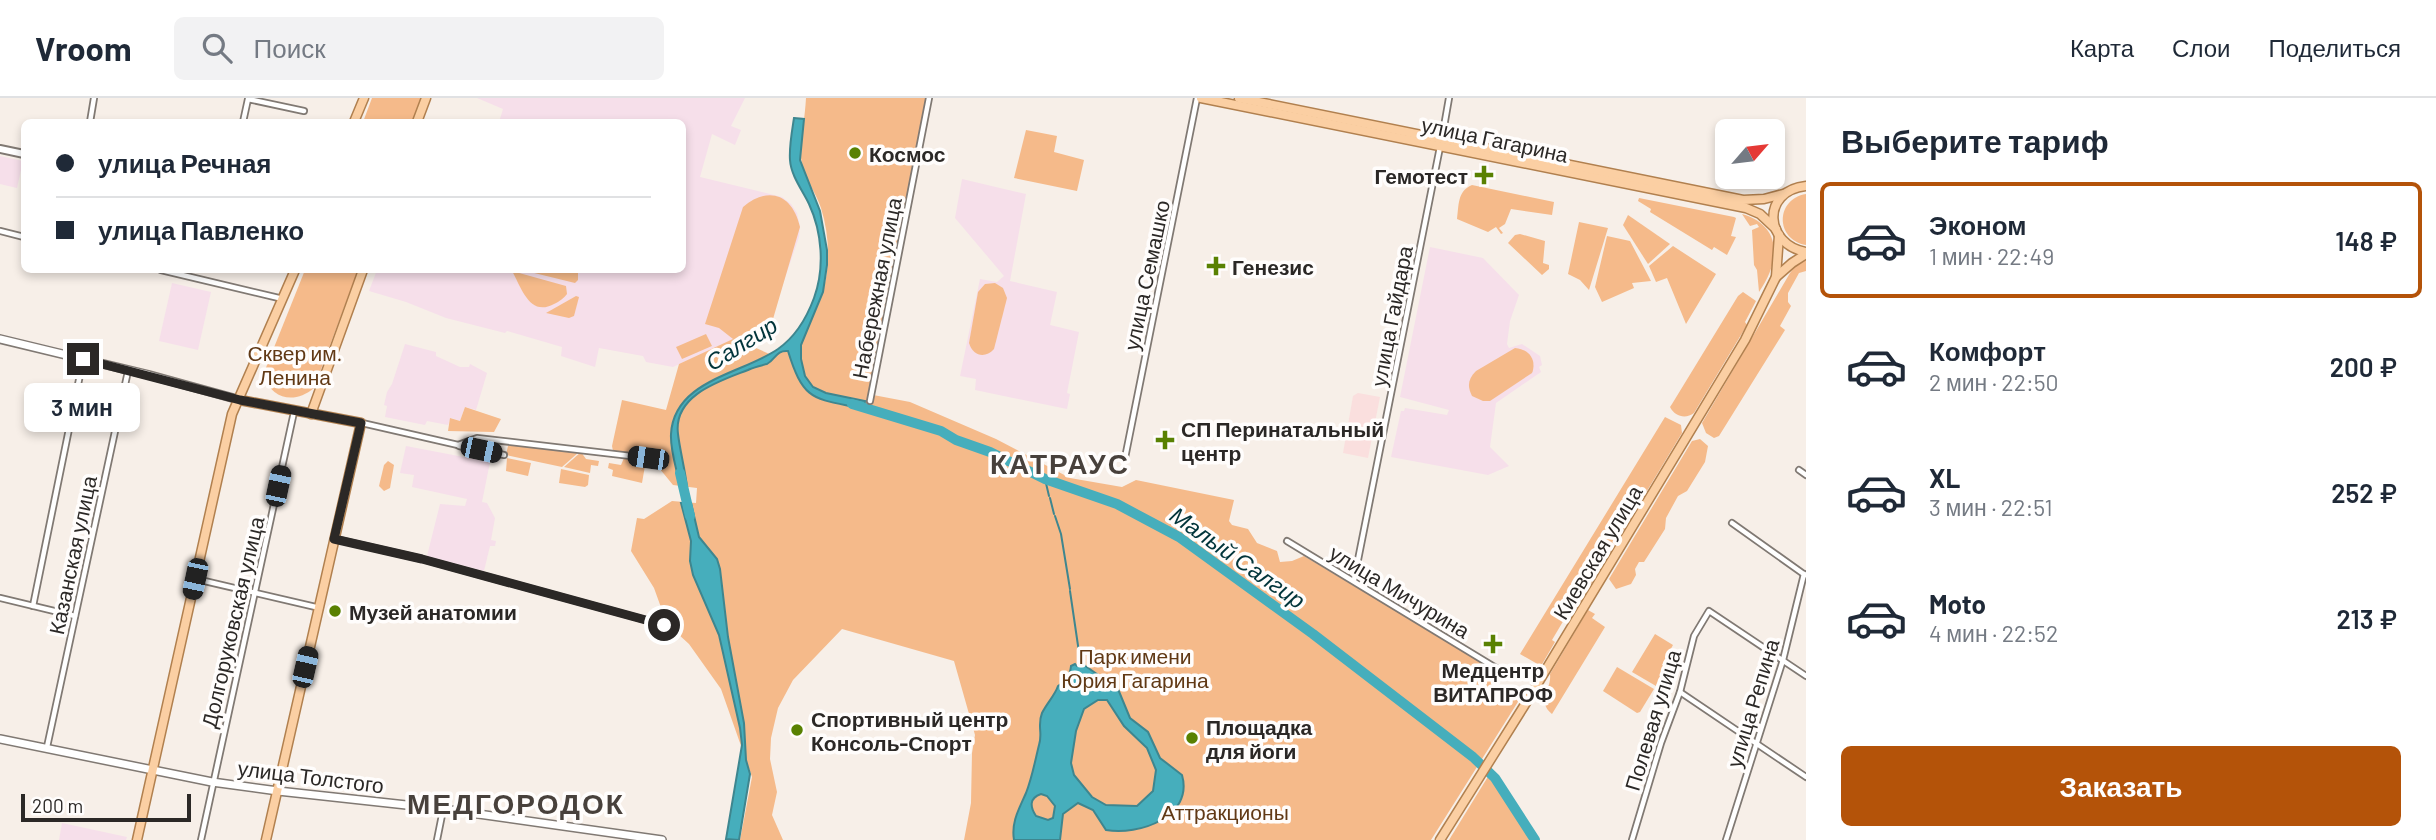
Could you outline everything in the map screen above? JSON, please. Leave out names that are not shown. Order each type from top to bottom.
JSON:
[{"type":"main road","points":[[355,119],[364,98]]},
{"type":"main road","points":[[418,119],[426,98]]},
{"type":"main road","name":"улица Гагарина","points":[[1199,98],[1743,200],[1764,200],[1796,187]]},
{"type":"main road","name":"улица Гагарина","points":[[1239,98],[1746,208],[1760,214],[1790,247],[1806,253]]},
{"type":"main road","points":[[1796,187],[1806,179]]},
{"type":"main road","points":[[1796,187],[1806,186]]},
{"type":"main road","name":"Киевская улица","points":[[1776,277],[1778,232],[1772,215],[1775,204],[1783,194]]},
{"type":"main road","name":"Киевская улица","points":[[1440,840],[1745,340],[1776,277],[1791,262],[1806,253]]},
{"type":"main road","points":[[137,840],[233,414],[294,273]]},
{"type":"main road","points":[[311,414],[362,273]]},
{"type":"main road","points":[[0,342],[83,359],[240,400],[361,423],[266,840]]},
{"type":"main road","name":"улица Толстого","points":[[0,739],[212,782],[278,792],[443,809],[662,840]]},
{"type":"street","points":[[90,119],[94,98]]},
{"type":"street","name":"Набережная улица","points":[[870,401],[929,98]]},
{"type":"street","name":"улица Семашко","points":[[1125,458],[1199,98]]},
{"type":"street","name":"улица Гайдара","points":[[1354,580],[1449,98]]},
{"type":"street","points":[[244,119],[248,99],[304,111]]},
{"type":"street","points":[[0,149],[21,153]]},
{"type":"street","points":[[0,231],[21,236]]},
{"type":"street","points":[[174,273],[283,299]]},
{"type":"street","points":[[33,606],[83,359]]},
{"type":"street","name":"Казанская улица","points":[[47,747],[128,370]]},
{"type":"street","name":"Долгоруковская улица","points":[[201,840],[294,412]]},
{"type":"street","points":[[361,423],[504,455]]},
{"type":"street","points":[[458,445],[477,438],[648,458]]},
{"type":"street","points":[[1799,470],[1806,475]]},
{"type":"street","points":[[1732,523],[1805,575]]},
{"type":"street","points":[[334,539],[422,559],[664,625]]},
{"type":"street","name":"улица Мичурина","points":[[1287,541],[1496,668]]},
{"type":"street","name":"улица Репина","points":[[1726,840],[1783,660],[1805,575]]},
{"type":"street","points":[[195,579],[320,608]]},
{"type":"street","points":[[0,598],[75,616]]},
{"type":"street","name":"Полевая улица","points":[[1632,840],[1661,743],[1680,692],[1694,636],[1709,611],[1783,660]]},
{"type":"street","points":[[1783,660],[1806,676]]},
{"type":"street","points":[[1680,692],[1806,777]]},
{"type":"street","points":[[437,840],[443,809]]},
{"type":"shaded area","points":[[477,98],[745,98],[731,126],[741,130],[735,145],[712,134],[700,177],[782,197],[797,213],[799,237],[769,325],[757,335],[747,339],[734,339],[673,367],[646,362],[643,356],[599,348],[595,367],[561,356],[562,347],[507,331],[505,333],[446,318],[369,291],[376,273],[686,273],[686,119],[500,119],[503,109]]},
{"type":"shaded area","points":[[0,156],[21,161],[17,188],[0,184]]},
{"type":"shaded area","points":[[962,179],[1026,194],[1010,281],[1057,292],[1050,325],[1079,332],[1067,393],[1070,394],[1067,409],[975,390],[976,379],[960,376],[980,279],[997,282],[1004,276],[955,218]]},
{"type":"shaded area","points":[[1430,247],[1483,258],[1519,295],[1510,321],[1507,344],[1509,348],[1522,344],[1540,356],[1541,372],[1496,403],[1490,447],[1509,466],[1488,475],[1391,457],[1401,411],[1405,408],[1447,415],[1449,410],[1400,397]]},
{"type":"shaded area","points":[[172,283],[211,292],[198,350],[159,341]]},
{"type":"shaded area","points":[[405,344],[436,352],[436,356],[460,367],[469,367],[470,364],[487,373],[476,410],[465,407],[460,421],[451,418],[448,425],[427,421],[425,425],[385,417],[387,392]]},
{"type":"shaded area","points":[[1358,393],[1380,397],[1368,458],[1343,453],[1353,396]]},
{"type":"shaded area","points":[[406,446],[490,462],[482,502],[487,503],[495,518],[491,540],[496,541],[495,546],[490,546],[484,571],[427,556],[440,504],[465,506],[467,499],[412,487],[414,475],[400,473]]},
{"type":"shaded area","points":[[62,823],[127,837],[126,840],[59,840]]},
{"type":"green space","points":[[372,98],[422,98],[414,119],[364,119]]},
{"type":"green space","name":"Парк имени Юрия Гагарина","points":[[806,98],[928,98],[868,394],[910,402],[996,439],[1070,478],[1122,487],[1136,480],[1234,500],[1229,521],[1232,525],[1248,529],[1257,543],[1277,551],[1280,562],[1304,556],[1490,667],[1487,671],[1498,693],[1514,689],[1521,697],[1431,840],[964,840],[971,803],[975,735],[954,661],[842,629],[793,680],[778,708],[771,738],[770,759],[777,792],[772,815],[783,840],[740,840],[752,777],[721,689],[689,644],[667,624],[654,588],[631,551],[637,518],[644,519],[672,501],[696,503],[697,488],[673,485],[655,463],[655,456],[613,451],[612,446],[622,400],[666,410],[679,364],[733,339],[719,328],[705,324],[743,207],[753,200],[771,195],[786,201],[797,216],[800,227],[773,319],[757,334],[736,339],[774,356],[791,344],[816,311],[827,271],[828,250],[821,208],[801,158]]},
{"type":"green space","points":[[1026,130],[1057,136],[1054,152],[1084,160],[1077,191],[1014,178]]},
{"type":"green space","points":[[1472,185],[1554,202],[1552,215],[1511,209],[1505,224],[1499,228],[1503,233],[1496,227],[1488,232],[1457,219],[1461,195]]},
{"type":"green space","points":[[1806,194],[1806,245],[1789,236],[1783,220],[1789,203]]},
{"type":"green space","points":[[1639,198],[1736,218],[1731,236],[1736,237],[1727,255],[1714,247],[1712,250],[1650,212],[1651,209],[1638,201]]},
{"type":"green space","points":[[1742,214],[1765,227],[1774,246],[1771,269],[1759,292],[1752,230],[1759,227],[1757,224],[1750,226]]},
{"type":"green space","points":[[1628,215],[1670,244],[1648,264],[1623,225]]},
{"type":"green space","points":[[1579,222],[1608,228],[1589,290],[1580,280],[1568,274]]},
{"type":"green space","points":[[1515,235],[1545,241],[1543,263],[1549,265],[1549,269],[1542,275],[1508,243]]},
{"type":"green space","points":[[1607,236],[1630,241],[1651,281],[1632,283],[1634,288],[1602,302],[1595,287]]},
{"type":"green space","points":[[1673,246],[1716,274],[1686,324],[1667,278],[1656,282],[1649,266]]},
{"type":"green space","points":[[1806,259],[1806,271],[1799,273],[1788,293],[1791,306],[1780,326],[1785,330],[1719,436],[1714,438],[1706,433],[1702,423],[1790,273]]},
{"type":"green space","name":"Сквер им. Ленина","points":[[304,273],[357,273],[314,388],[299,396],[285,397],[272,390],[263,375]]},
{"type":"green space","points":[[513,273],[566,286],[567,294],[554,304],[539,307],[523,293]]},
{"type":"green space","points":[[534,273],[578,273],[575,283]]},
{"type":"green space","points":[[995,283],[1003,288],[1007,298],[994,349],[980,355],[973,351],[969,343],[978,292],[985,284]]},
{"type":"green space","points":[[1743,292],[1756,301],[1745,322],[1747,325],[1694,413],[1688,416],[1678,415],[1670,407]]},
{"type":"green space","points":[[576,296],[579,297],[574,316],[569,318],[546,313]]},
{"type":"green space","points":[[706,334],[712,346],[682,359],[676,347]]},
{"type":"green space","points":[[1515,348],[1531,356],[1532,373],[1490,401],[1472,396],[1469,383],[1473,374]]},
{"type":"green space","points":[[465,407],[501,419],[494,432],[448,431],[450,418],[460,421]]},
{"type":"green space","points":[[1665,417],[1681,425],[1682,433],[1575,610],[1571,608],[1552,640],[1555,642],[1541,666],[1520,654]]},
{"type":"green space","points":[[1700,439],[1708,446],[1705,462],[1687,491],[1678,496],[1666,518],[1665,529],[1644,562],[1639,562],[1631,584],[1616,589],[1609,579],[1692,441]]},
{"type":"green space","points":[[513,444],[579,452],[562,467],[506,455],[508,446]]},
{"type":"green space","points":[[581,452],[586,459],[599,461],[598,466],[591,465],[590,473],[564,467]]},
{"type":"green space","points":[[507,458],[531,463],[528,476],[506,471]]},
{"type":"green space","points":[[624,458],[646,460],[642,483],[612,476],[613,470],[608,468],[609,463],[621,465]]},
{"type":"green space","points":[[388,461],[394,465],[390,488],[384,491],[379,486],[384,465]]},
{"type":"green space","points":[[561,469],[589,475],[588,485],[585,487],[559,483]]},
{"type":"green space","points":[[1588,610],[1595,614],[1592,618],[1605,627],[1552,714],[1545,704],[1550,674]]},
{"type":"green space","points":[[1655,634],[1673,645],[1662,665],[1665,667],[1656,686],[1632,672]]},
{"type":"green space","points":[[1617,667],[1654,689],[1640,712],[1637,713],[1603,691]]},
{"type":"green space","points":[[1489,775],[1494,778],[1533,840],[1449,840]]},
{"type":"water","points":[[794,118],[804,119],[800,160],[820,211],[827,250],[823,292],[801,345],[805,376],[813,387],[826,393],[865,401],[864,409],[822,400],[813,395],[800,380],[788,351],[781,352],[767,364],[712,385],[683,409],[678,421],[678,434],[687,487],[680,486],[671,434],[675,416],[684,401],[712,381],[778,349],[800,326],[814,298],[820,275],[819,238],[809,204],[791,166]]},
{"type":"water","points":[[681,503],[691,503],[699,537],[717,559],[720,569],[750,774],[739,840],[726,839],[742,745],[740,728],[719,635],[693,575],[690,561],[691,541]]},
{"type":"water","points":[[1084,665],[1118,689],[1130,718],[1148,732],[1160,758],[1182,775],[1183,790],[1180,802],[1161,820],[1133,830],[1119,831],[1106,830],[1093,810],[1078,803],[1063,814],[1060,840],[1014,840],[1015,821],[1030,781],[1040,741],[1042,713],[1058,686],[1068,676],[1071,666]],"holes":[[[1098,700],[1107,700],[1124,726],[1147,748],[1156,770],[1153,791],[1137,806],[1106,805],[1092,797],[1074,775],[1071,763],[1076,731],[1084,709]],[[1041,794],[1047,796],[1055,806],[1053,818],[1048,820],[1036,816],[1033,809],[1033,800]]]},
{"type":"waterway","name":"Малый Салгир","points":[[852,404],[941,431],[1045,479],[1117,504],[1179,537],[1313,634],[1473,757],[1495,778],[1535,840]]},
{"type":"waterway","name":"Салгир","points":[[680,473],[690,516]]},
{"type":"waterway","points":[[1045,479],[1049,496]]},
{"type":"waterway","points":[[1050,498],[1054,514]]},
{"type":"waterway","points":[[1055,516],[1061,534],[1070,589]]},
{"type":"waterway","points":[[1070,591],[1081,666]]},
{"type":"place","name":"Космос","points":[[855,153]]},
{"type":"place","name":"Гемотест","points":[[1484,175]]},
{"type":"place","name":"Генезис","points":[[1216,266]]},
{"type":"place","name":"СП Перинатальный центр","points":[[1165,440]]},
{"type":"place","name":"Музей анатомии","points":[[335,611]]},
{"type":"place","name":"Медцентр ВИТАПРОФ","points":[[1493,644]]},
{"type":"place","name":"Спортивный центр Консоль-Спорт","points":[[797,730]]},
{"type":"place","name":"Площадка для йоги","points":[[1192,738]]},
{"type":"district","name":"КАТРАУС","points":[[1060,463]]},
{"type":"district","name":"МЕДГОРОДОК","points":[[516,803]]},
{"type":"route","points":[[83,359],[240,400],[361,423],[334,539],[422,559],[664,625]]},
{"type":"park label","name":"Аттракционы","points":[[1225,811]]}]
